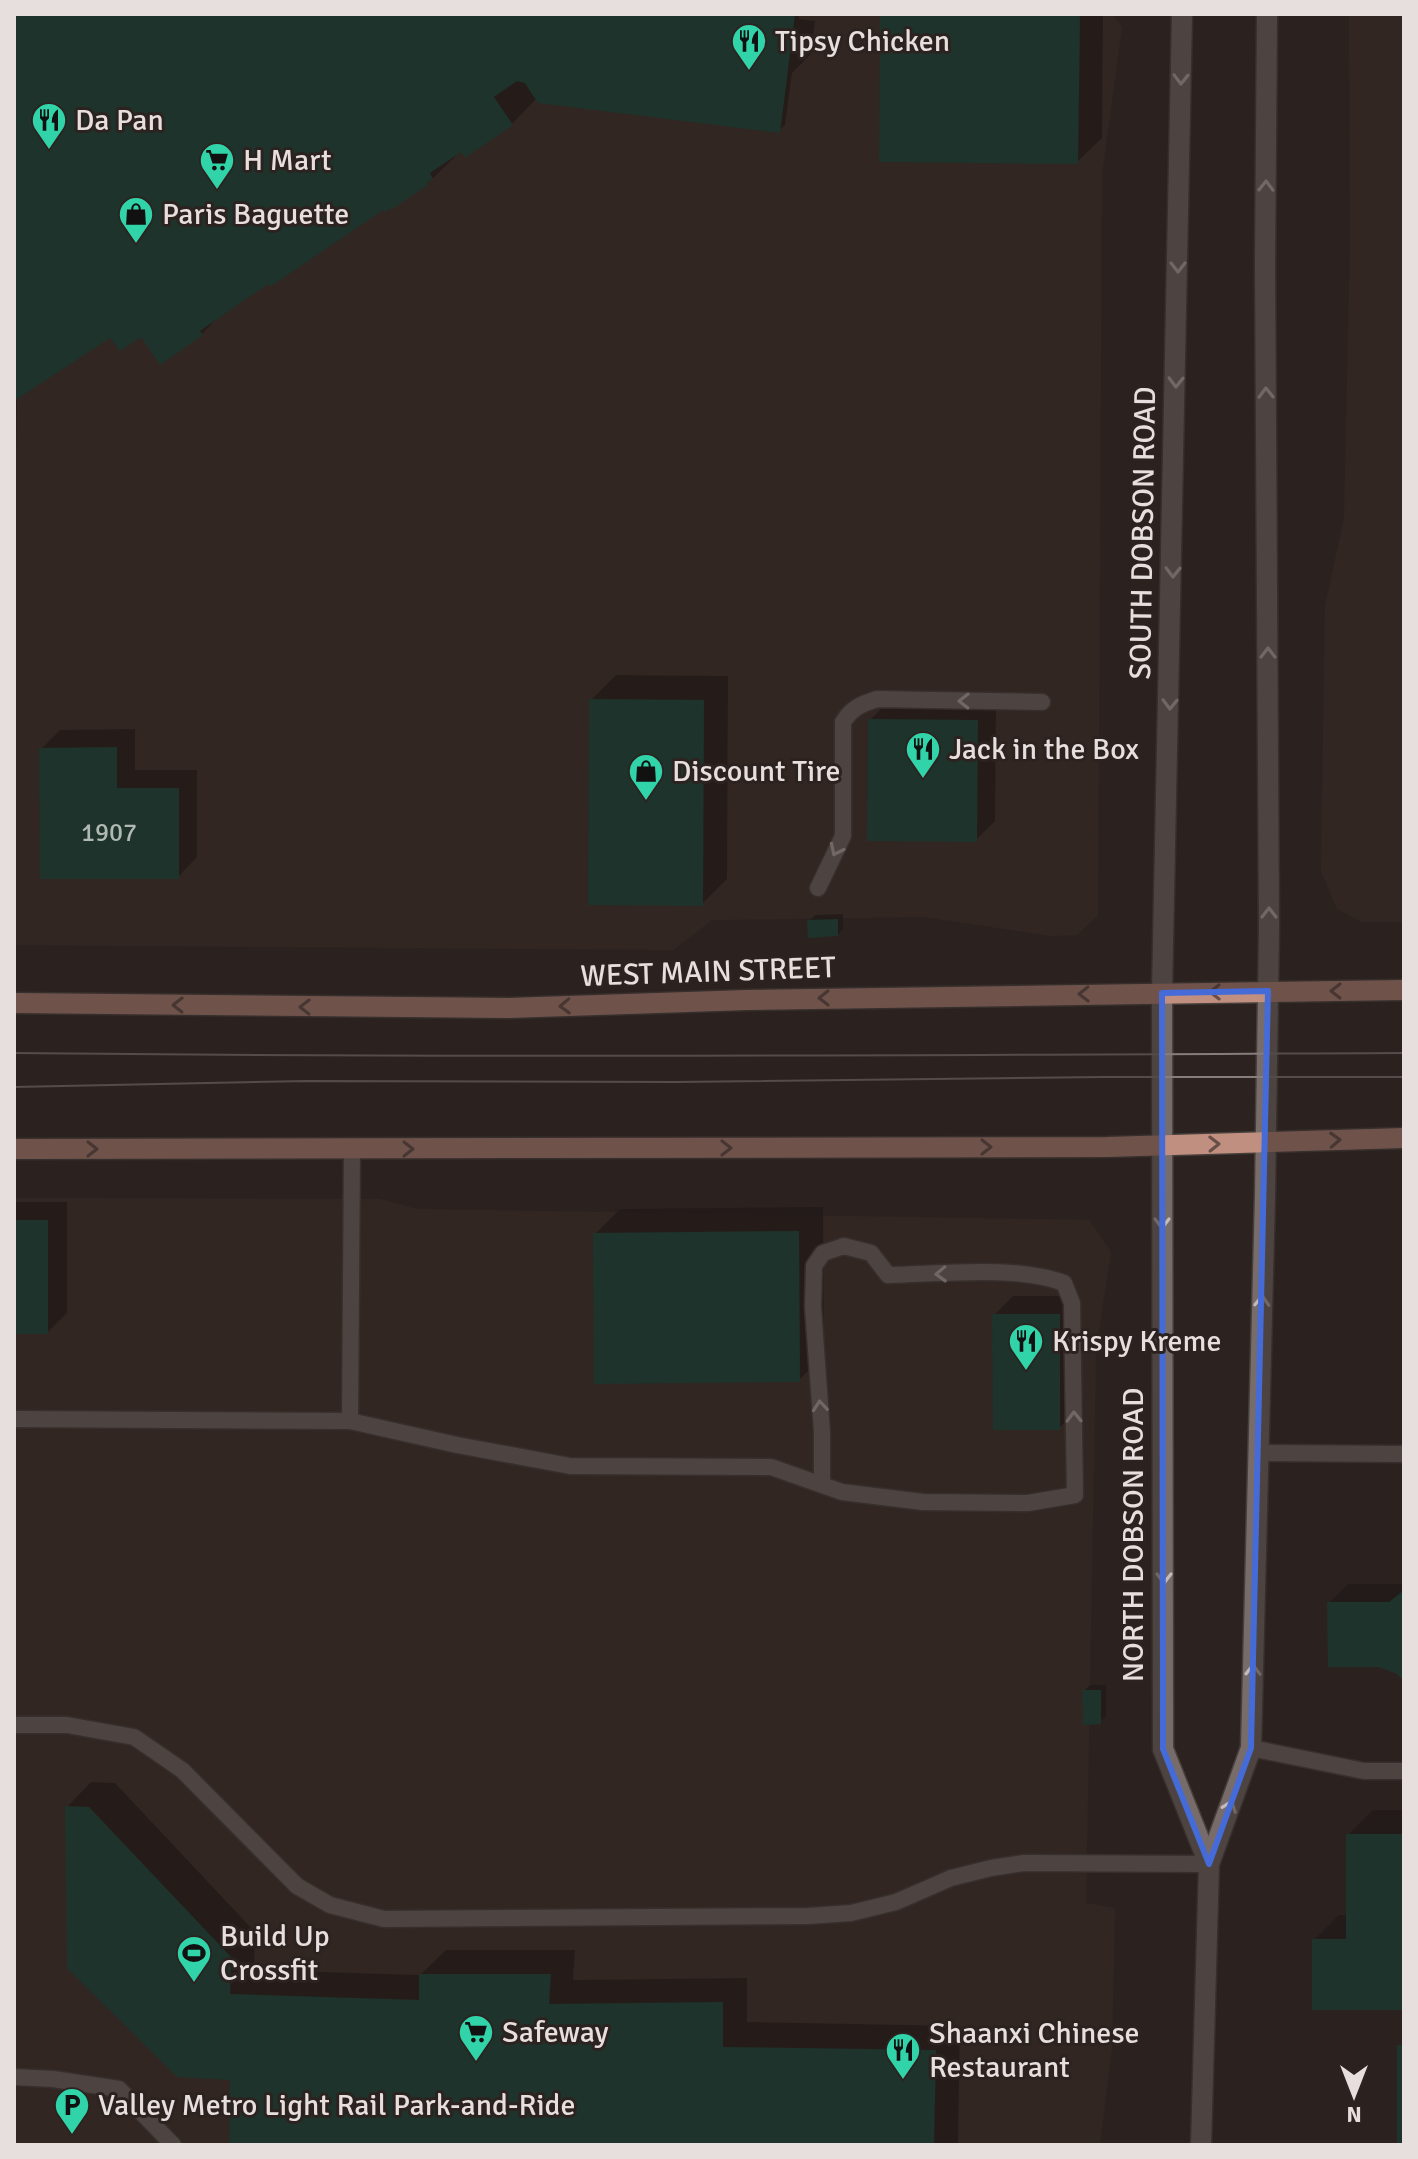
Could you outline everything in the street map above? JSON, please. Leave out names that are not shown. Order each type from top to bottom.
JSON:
[{"type":"main road","name":"SOUTH DOBSON ROAD","points":[[1162,1054],[1182,14]]},
{"type":"main road","points":[[1267,14],[1268,991]]},
{"type":"main road","name":"WEST MAIN STREET","points":[[14,1003],[508,1008],[747,1000],[1404,990]]},
{"type":"main road","name":"NORTH DOBSON ROAD","points":[[1201,2145],[1209,1864],[1251,1748],[1268,991]]},
{"type":"main road","name":"NORTH DOBSON ROAD","points":[[1162,1054],[1163,1749],[1209,1864]]},
{"type":"main road","points":[[14,1149],[1162,1145],[1404,1138]]},
{"type":"lane","points":[[818,888],[843,836],[843,722],[849,713],[859,705],[877,699],[1042,702]]},
{"type":"lane","points":[[350,1421],[352,1149]]},
{"type":"lane","points":[[14,1419],[350,1421],[570,1466],[771,1467],[842,1492],[923,1502],[1028,1503],[1075,1495],[1072,1303],[1064,1283],[1043,1275],[888,1275],[871,1253],[844,1246],[823,1253],[814,1266],[813,1307],[822,1432],[822,1484]]},
{"type":"lane","points":[[1258,1453],[1404,1454]]},
{"type":"lane","points":[[14,1725],[67,1725],[134,1737],[182,1770],[297,1886],[330,1905],[384,1919],[808,1916],[851,1913],[896,1902],[951,1878],[1024,1863],[1209,1864]]},
{"type":"lane","points":[[1251,1748],[1364,1771],[1404,1771]]},
{"type":"lane","points":[[14,2077],[53,2079],[119,2089],[173,2145]]},
{"type":"highlighted area","points":[[1268,991],[1251,1748],[1209,1864],[1163,1749],[1162,993]]},
{"type":"shaded area","points":[[14,14],[1112,14],[1122,27],[1102,174],[1098,915],[1077,935],[1051,936],[925,917],[712,920],[673,950],[14,945]]},
{"type":"shaded area","points":[[1349,14],[1404,14],[1404,922],[1362,922],[1337,909],[1321,871],[1325,606],[1344,518],[1350,247]]},
{"type":"shaded area","points":[[14,1198],[380,1199],[417,1209],[1089,1220],[1111,1252],[1096,1349],[1086,1903],[1115,1908],[1112,2047],[1100,2145],[14,2145]]},
{"type":"building","name":"H Mart","points":[[14,14],[795,14],[780,133],[538,103],[525,83],[517,81],[494,97],[513,125],[465,158],[461,152],[430,173],[433,179],[429,184],[391,210],[384,213],[383,210],[270,287],[268,284],[200,331],[203,335],[160,365],[141,337],[120,351],[110,338],[14,401]]},
{"type":"building","points":[[880,14],[1080,14],[1078,164],[879,162]]},
{"type":"building","name":"Discount Tire","points":[[589,699],[704,700],[703,906],[588,905]]},
{"type":"building","name":"Jack in the Box","points":[[868,719],[978,720],[977,842],[867,841]]},
{"type":"building","points":[[117,747],[117,788],[179,788],[179,879],[40,879],[39,748]]},
{"type":"building","points":[[838,919],[838,936],[808,938],[807,920]]},
{"type":"building","points":[[14,1220],[48,1220],[48,1334],[14,1334]]},
{"type":"building","points":[[799,1231],[800,1382],[594,1384],[593,1233]]},
{"type":"building","name":"Krispy Kreme","points":[[992,1314],[1060,1314],[1060,1430],[993,1430]]},
{"type":"building","points":[[1404,1590],[1404,1681],[1397,1674],[1379,1667],[1328,1667],[1327,1602],[1389,1602]]},
{"type":"building","points":[[1082,1690],[1101,1690],[1101,1724],[1083,1725]]},
{"type":"building","name":"Safeway","points":[[65,1806],[89,1807],[231,1957],[230,1994],[419,2000],[419,1974],[551,1974],[549,2004],[723,2002],[723,2047],[936,2050],[934,2145],[229,2145],[230,2080],[177,2077],[67,1968]]},
{"type":"building","points":[[1346,1834],[1404,1834],[1404,2010],[1312,2010],[1312,1939],[1346,1939]]},
{"type":"building","points":[[1397,2045],[1404,2045],[1404,2145],[1397,2145]]},
{"type":"tram line","points":[[14,1053],[535,1056],[1404,1053]]},
{"type":"tram line","points":[[14,1087],[306,1081],[1404,1077]]},
{"type":"place","name":"Tipsy Chicken","points":[[749,72]]},
{"type":"place","name":"Da Pan","points":[[49,151]]},
{"type":"place","name":"H Mart","points":[[217,191]]},
{"type":"place","name":"Paris Baguette","points":[[136,245]]},
{"type":"place","name":"Jack in the Box","points":[[923,780]]},
{"type":"place","name":"Discount Tire","points":[[646,802]]},
{"type":"place","name":"Krispy Kreme","points":[[1026,1372]]},
{"type":"place","name":"Build Up Crossfit","points":[[194,1984]]},
{"type":"place","name":"Safeway","points":[[476,2063]]},
{"type":"place","name":"Shaanxi Chinese Restaurant","points":[[903,2081]]},
{"type":"place","name":"Valley Metro Light Rail Park-and-Ride","points":[[72,2136]]}]
